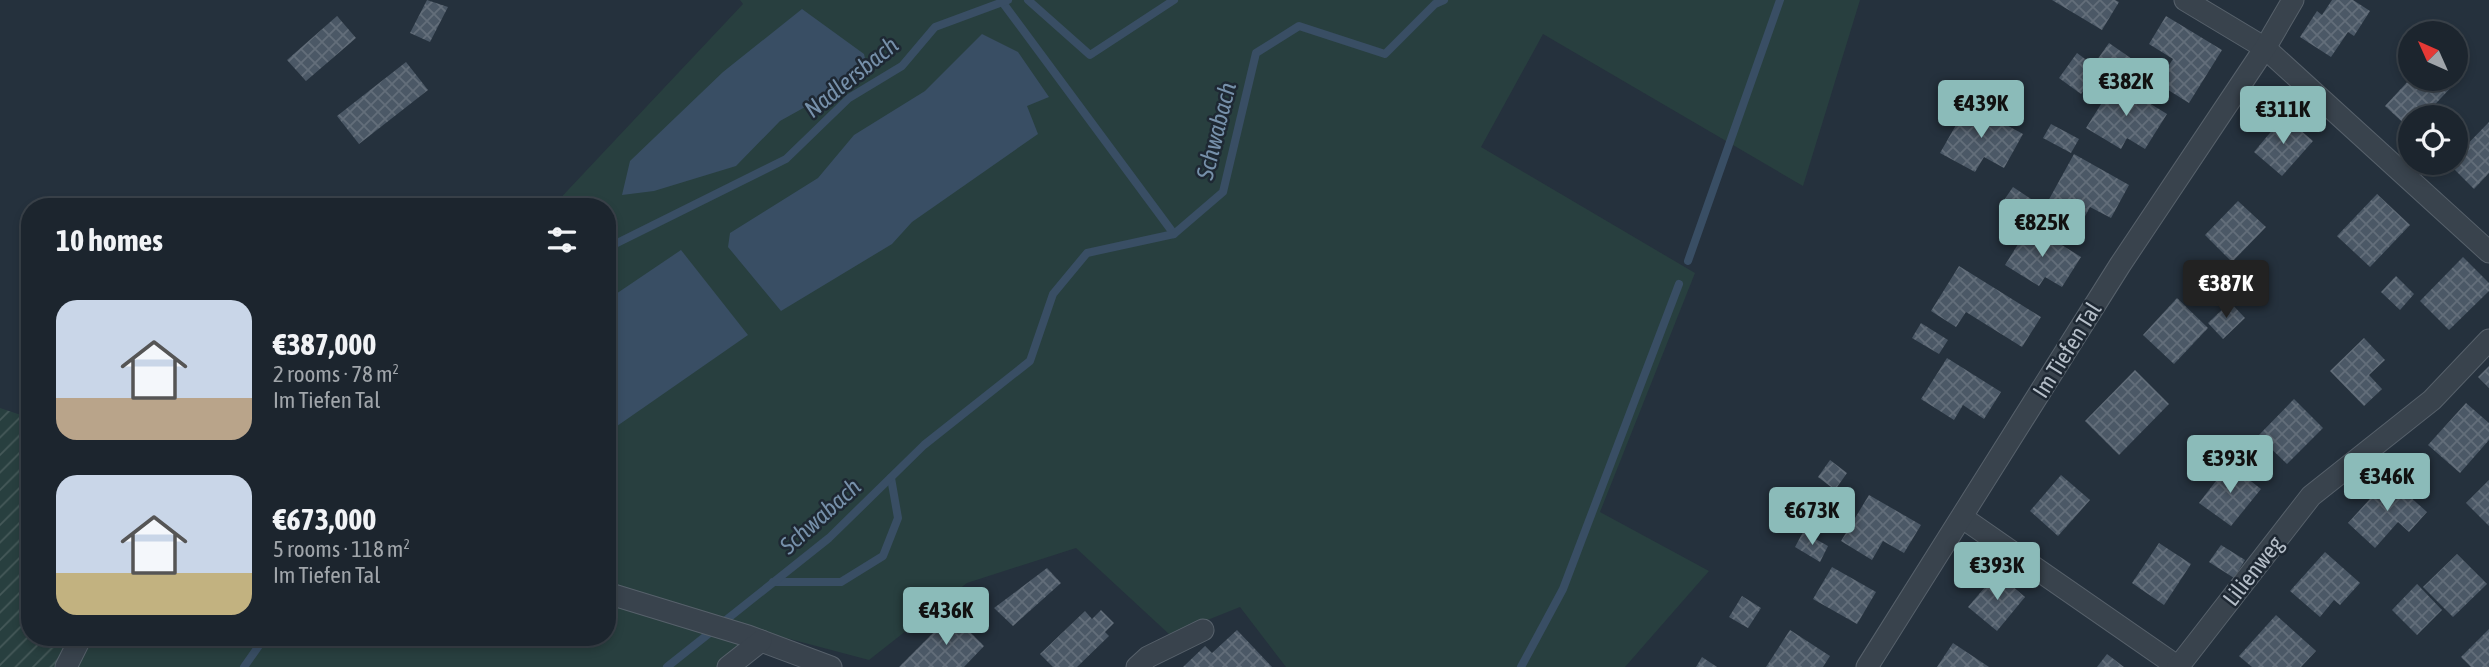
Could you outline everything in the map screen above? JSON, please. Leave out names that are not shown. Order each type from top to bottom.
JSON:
[{"type":"street","points":[[2185,0],[2265,48],[2489,252]]},
{"type":"street","name":"Im Tiefen Tal","points":[[1867,667],[2120,265],[2265,48],[2293,0]]},
{"type":"street","name":"Lilienweg","points":[[2178,667],[2311,496],[2432,400],[2489,341]]},
{"type":"street","points":[[1963,518],[2178,667]]},
{"type":"street","points":[[616,596],[754,639],[831,667]]},
{"type":"street","points":[[1137,667],[1148,657],[1203,630]]},
{"type":"street","points":[[728,667],[754,639]]},
{"type":"street","points":[[66,667],[76,646]]},
{"type":"green space","points":[[740,0],[1860,0],[1803,186],[1543,34],[1481,147],[1695,273],[1600,512],[1709,571],[1625,667],[1286,667],[1240,607],[1170,635],[1076,548],[967,583],[869,660],[771,634],[747,667],[56,667],[64,646],[616,646],[616,198],[561,198],[743,4]]},
{"type":"green space","points":[[0,408],[21,415],[21,646],[64,646],[56,667],[0,667]]},
{"type":"water","points":[[802,9],[864,54],[868,72],[780,121],[736,166],[654,191],[622,195],[630,161],[723,72]]},
{"type":"water","points":[[982,34],[1018,52],[1049,97],[1027,106],[1038,134],[912,222],[892,244],[781,311],[728,247],[730,233],[818,178],[854,135],[925,91]]},
{"type":"water","points":[[681,250],[748,335],[616,427],[616,294]]},
{"type":"building","points":[[427,0],[448,7],[430,42],[410,33]]},
{"type":"building","points":[[2052,0],[2115,0],[2119,2],[2102,30]]},
{"type":"building","points":[[2332,0],[2353,0],[2370,11],[2354,36],[2348,32],[2331,57],[2300,37],[2317,11],[2322,15]]},
{"type":"building","points":[[337,16],[356,38],[306,81],[287,60]]},
{"type":"building","points":[[2166,16],[2222,50],[2189,103],[2157,83],[2173,59],[2149,44]]},
{"type":"building","points":[[2109,43],[2142,66],[2131,83],[2097,60]]},
{"type":"building","points":[[2077,53],[2100,70],[2081,94],[2059,78]]},
{"type":"building","points":[[406,62],[428,90],[359,144],[337,116]]},
{"type":"building","points":[[2115,82],[2167,114],[2145,149],[2127,138],[2121,149],[2086,128]]},
{"type":"building","points":[[2399,91],[2448,91],[2434,105],[2398,105],[2398,118],[2385,106]]},
{"type":"building","points":[[1968,104],[2023,134],[2004,168],[1984,157],[1975,172],[1940,153]]},
{"type":"building","points":[[2284,116],[2313,141],[2282,176],[2254,152]]},
{"type":"building","points":[[2489,122],[2489,173],[2474,189],[2460,175],[2468,175],[2468,144]]},
{"type":"building","points":[[2051,124],[2079,139],[2071,153],[2043,138]]},
{"type":"building","points":[[2074,154],[2129,185],[2111,218],[2090,207],[2082,222],[2047,203]]},
{"type":"building","points":[[2013,187],[2046,209],[2035,225],[2002,203]]},
{"type":"building","points":[[2377,194],[2410,225],[2370,267],[2337,236]]},
{"type":"building","points":[[2238,201],[2266,227],[2232,262],[2205,235]]},
{"type":"building","points":[[2030,225],[2081,257],[2062,287],[2045,277],[2039,286],[2005,265]]},
{"type":"building","points":[[2463,257],[2489,283],[2489,291],[2449,330],[2420,301]]},
{"type":"building","points":[[1959,266],[2041,317],[2022,347],[1966,312],[1956,327],[1931,311]]},
{"type":"building","points":[[2396,276],[2414,294],[2400,310],[2381,292]]},
{"type":"building","points":[[2177,298],[2208,328],[2174,364],[2143,335]]},
{"type":"building","points":[[2230,302],[2245,318],[2223,339],[2208,323]]},
{"type":"building","points":[[1921,323],[1948,340],[1939,354],[1912,338]]},
{"type":"building","points":[[2364,338],[2385,360],[2369,375],[2382,389],[2364,406],[2330,371]]},
{"type":"building","points":[[1947,358],[2001,392],[1984,419],[1963,405],[1954,420],[1921,399]]},
{"type":"building","points":[[2489,366],[2489,388],[2478,377]]},
{"type":"building","points":[[2135,370],[2169,404],[2119,455],[2085,421]]},
{"type":"building","points":[[2294,399],[2323,428],[2287,464],[2258,436]]},
{"type":"building","points":[[2466,403],[2489,423],[2489,440],[2460,473],[2428,445]]},
{"type":"building","points":[[1830,460],[1847,473],[1835,490],[1818,477]]},
{"type":"building","points":[[2229,464],[2261,489],[2231,526],[2199,503]]},
{"type":"building","points":[[2061,475],[2090,500],[2058,536],[2030,511]]},
{"type":"building","points":[[2389,478],[2427,512],[2409,532],[2398,522],[2375,548],[2348,523]]},
{"type":"building","points":[[2489,480],[2489,526],[2466,503]]},
{"type":"building","points":[[1869,495],[1921,525],[1904,553],[1883,541],[1872,560],[1841,541]]},
{"type":"building","points":[[1803,532],[1828,546],[1820,562],[1795,547]]},
{"type":"building","points":[[2159,543],[2191,564],[2164,605],[2132,583]]},
{"type":"building","points":[[2221,545],[2245,560],[2234,578],[2209,562]]},
{"type":"building","points":[[2325,552],[2360,583],[2340,605],[2334,600],[2320,617],[2290,591]]},
{"type":"building","points":[[2457,554],[2487,584],[2453,617],[2423,587]]},
{"type":"building","points":[[1832,567],[1876,592],[1857,624],[1813,599]]},
{"type":"building","points":[[1047,568],[1061,583],[1013,626],[994,608]]},
{"type":"building","points":[[1997,573],[2025,597],[1997,631],[1968,607]]},
{"type":"building","points":[[2417,584],[2442,610],[2417,635],[2392,610]]},
{"type":"building","points":[[1742,596],[1761,608],[1748,628],[1729,617]]},
{"type":"building","points":[[1101,610],[1114,623],[1105,632],[1109,636],[1077,667],[1053,667],[1040,654],[1085,611],[1092,619]]},
{"type":"building","points":[[952,614],[984,646],[964,667],[899,667]]},
{"type":"building","points":[[2276,615],[2316,651],[2301,667],[2252,667],[2239,656]]},
{"type":"building","points":[[2489,629],[2489,667],[2471,667],[2461,657]]},
{"type":"building","points":[[1237,630],[1272,667],[1183,667],[1205,646],[1212,653]]},
{"type":"building","points":[[1790,630],[1830,656],[1823,667],[1766,667]]},
{"type":"building","points":[[1953,643],[1989,667],[1937,667]]},
{"type":"building","points":[[2107,654],[2124,667],[2097,667]]},
{"type":"building","points":[[1702,657],[1717,667],[1696,667]]},
{"type":"waterway","name":"Nadlersbach","points":[[616,244],[786,159],[849,98],[902,66],[935,27],[1008,0]]},
{"type":"waterway","points":[[1028,0],[1090,55],[1174,0]]},
{"type":"waterway","name":"Schwabach","points":[[667,667],[829,538],[924,445],[1030,361],[1053,294],[1087,253],[1174,234],[1223,192],[1256,53],[1299,26],[1385,54],[1435,4],[1444,0]]},
{"type":"waterway","points":[[1688,261],[1780,0]]},
{"type":"waterway","points":[[1003,3],[1174,234]]},
{"type":"waterway","points":[[1521,667],[1563,589],[1679,284]]},
{"type":"waterway","name":"Schwabach","points":[[773,582],[841,582],[883,556],[898,518],[891,478]]},
{"type":"waterway","name":"Nadlersbach","points":[[244,667],[259,646]]}]
